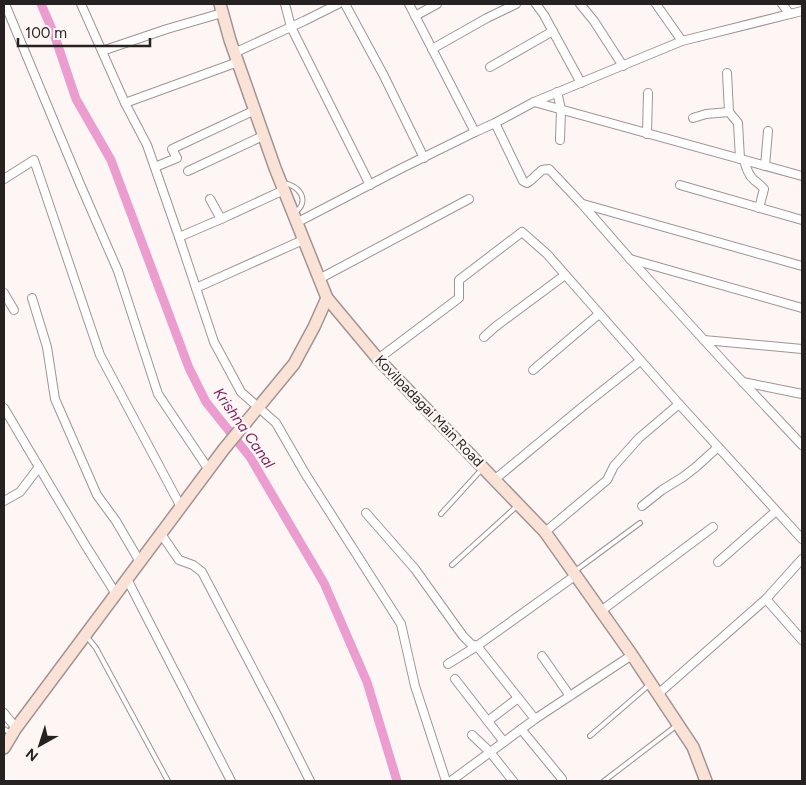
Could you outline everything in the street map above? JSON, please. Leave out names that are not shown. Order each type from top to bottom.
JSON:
[{"type":"street","points":[[5,4],[118,271],[158,394],[209,470]]},
{"type":"street","points":[[81,4],[125,103],[147,144],[214,342],[241,392],[276,423],[306,475],[401,624],[416,686],[446,781]]},
{"type":"street","points":[[285,4],[291,27],[370,185]]},
{"type":"street","points":[[125,103],[236,58],[291,27],[338,4]]},
{"type":"street","points":[[345,4],[384,76],[424,158]]},
{"type":"street","points":[[409,4],[476,132]]},
{"type":"street","points":[[415,16],[437,4]]},
{"type":"street","points":[[432,49],[516,4]]},
{"type":"street","points":[[536,4],[553,31],[580,83]]},
{"type":"street","points":[[580,4],[594,21],[623,66]]},
{"type":"street","points":[[656,4],[682,41]]},
{"type":"street","points":[[782,4],[790,14]]},
{"type":"street","points":[[102,51],[221,8]]},
{"type":"street","name":"Kovilpadagai Main Road","points":[[221,8],[236,58],[282,187],[327,298],[378,359],[545,532],[632,655],[693,748],[706,781]]},
{"type":"street","points":[[295,218],[370,185],[557,92],[682,41],[802,11]]},
{"type":"street","points":[[490,67],[553,31]]},
{"type":"street","points":[[727,73],[730,112],[738,123],[742,159],[750,176],[764,189],[759,208]]},
{"type":"street","points":[[557,92],[561,109],[560,140]]},
{"type":"street","points":[[647,134],[648,94]]},
{"type":"street","points":[[534,102],[802,176]]},
{"type":"street","points":[[155,167],[177,158],[172,150],[254,110]]},
{"type":"street","points":[[693,118],[706,114],[730,112]]},
{"type":"street","points":[[495,123],[523,181],[530,182],[542,170],[549,169],[802,445]]},
{"type":"street","points":[[765,166],[768,131]]},
{"type":"street","points":[[188,171],[264,136]]},
{"type":"street","points":[[4,179],[34,160],[100,355],[181,507]]},
{"type":"street","points":[[680,185],[802,220]]},
{"type":"street","points":[[179,237],[221,219],[282,187]]},
{"type":"street","points":[[210,199],[221,219]]},
{"type":"street","points":[[319,280],[469,199]]},
{"type":"street","points":[[582,204],[802,266]]},
{"type":"street","points":[[378,359],[459,298],[459,280],[522,232],[547,254],[678,404],[802,539]]},
{"type":"street","points":[[196,288],[303,240]]},
{"type":"street","points":[[630,259],[802,308]]},
{"type":"street","points":[[484,337],[565,275]]},
{"type":"street","points":[[4,293],[14,310]]},
{"type":"street","points":[[32,298],[47,346],[55,399],[97,495],[116,521],[140,562]]},
{"type":"street","points":[[4,748],[11,730],[85,636],[224,449],[294,364],[327,298]]},
{"type":"street","points":[[533,370],[599,314]]},
{"type":"street","points":[[704,340],[802,349]]},
{"type":"street","points":[[494,480],[640,361]]},
{"type":"street","points":[[743,382],[802,394]]},
{"type":"street","points":[[545,532],[607,480],[614,466],[639,438],[678,404]]},
{"type":"street","points":[[4,408],[116,594]]},
{"type":"street","points":[[642,506],[662,490],[696,468],[718,447]]},
{"type":"street","points":[[4,501],[20,492],[39,468]]},
{"type":"street","points":[[718,562],[776,511]]},
{"type":"street","points":[[366,513],[415,569],[463,636],[477,646],[535,719]]},
{"type":"street","points":[[601,611],[713,527]]},
{"type":"street","points":[[161,534],[179,560],[193,565],[202,572],[310,781]]},
{"type":"street","points":[[658,694],[766,599],[802,559]]},
{"type":"street","points":[[448,664],[477,646],[575,574]]},
{"type":"street","points":[[127,579],[231,781]]},
{"type":"street","points":[[766,599],[802,640]]},
{"type":"street","points":[[452,781],[535,719],[632,655]]},
{"type":"street","points":[[542,656],[570,696]]},
{"type":"street","points":[[456,679],[504,742]]},
{"type":"street","points":[[488,721],[518,698]]},
{"type":"street","points":[[4,712],[11,730]]},
{"type":"street","points":[[521,729],[562,779]]},
{"type":"street","points":[[472,735],[490,752],[508,779]]},
{"type":"lane","points":[[441,514],[483,468]]},
{"type":"lane","points":[[452,565],[518,504]]},
{"type":"lane","points":[[575,574],[640,523]]},
{"type":"lane","points":[[85,636],[96,648],[168,781]]},
{"type":"lane","points":[[590,736],[651,684]]},
{"type":"lane","points":[[604,781],[678,725]]},
{"type":"waterway","name":"Krishna Canal","points":[[41,4],[54,34],[76,99],[111,160],[189,368],[206,402],[250,457],[324,583],[367,682],[397,781]]}]
